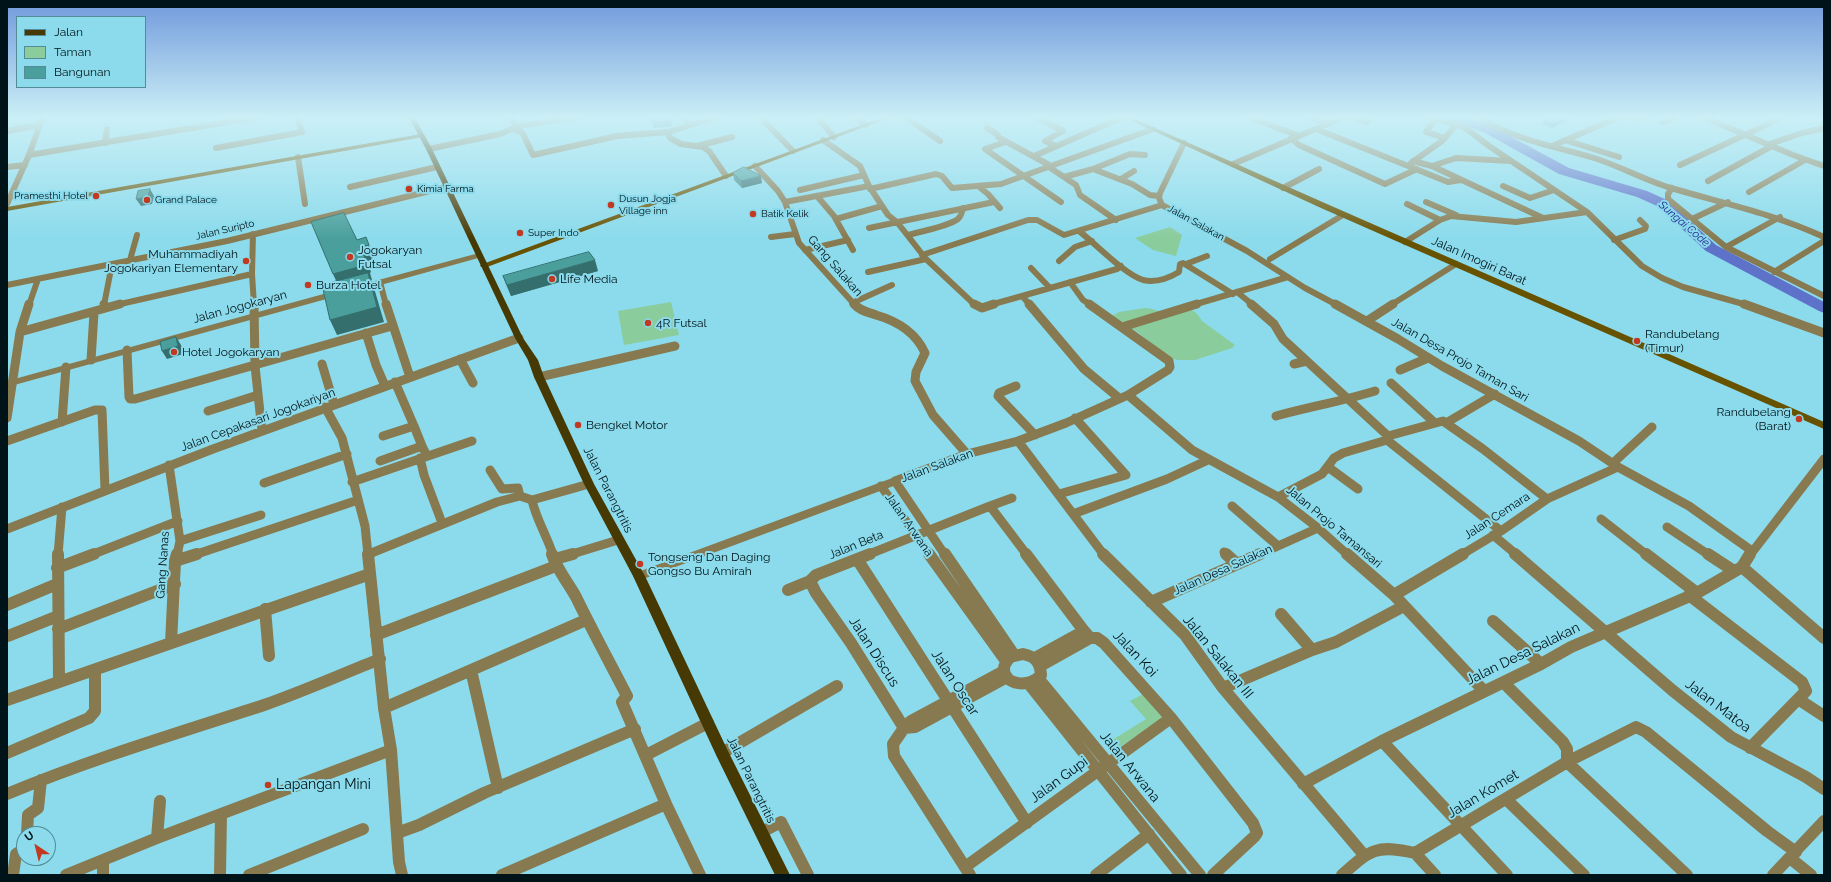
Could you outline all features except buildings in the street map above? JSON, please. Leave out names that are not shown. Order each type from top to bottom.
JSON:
[{"type":"main road","points":[[7,209],[199,176],[297,157]]},
{"type":"main road","name":"Jalan Parangtritis","points":[[433,157],[519,338],[533,360],[539,377],[589,484],[638,576],[722,753],[783,875]]},
{"type":"main road","points":[[482,260],[778,157]]},
{"type":"main road","name":"Jalan Imogiri Barat","points":[[1217,157],[1343,215],[1824,426]]},
{"type":"street","points":[[7,204],[28,157]]},
{"type":"street","points":[[298,157],[305,204]]},
{"type":"street","points":[[713,157],[726,176]]},
{"type":"street","points":[[848,157],[857,163],[870,188],[888,215],[897,222],[924,257],[977,307],[982,308],[1117,269],[1121,266]]},
{"type":"street","points":[[996,157],[1061,202]]},
{"type":"street","points":[[1036,157],[1076,186],[1080,195],[1116,220]]},
{"type":"street","points":[[785,202],[870,188],[936,174],[942,176],[952,188],[1001,184],[1077,157]]},
{"type":"street","points":[[1064,177],[1092,169],[1122,157]]},
{"type":"street","name":"Jalan Salakan","points":[[1177,157],[1156,196],[1159,206],[1247,251],[1288,277]]},
{"type":"street","points":[[1233,164],[1248,157]]},
{"type":"street","points":[[1326,157],[1385,184],[1417,169]]},
{"type":"street","points":[[1395,157],[1411,163],[1432,166],[1543,218]]},
{"type":"street","points":[[1411,163],[1419,157]]},
{"type":"street","points":[[1507,157],[1587,212],[1642,266],[1669,282],[1749,305],[1824,333]]},
{"type":"street","points":[[1588,157],[1620,167],[1645,179],[1672,188],[1780,217],[1824,237]]},
{"type":"street","points":[[1680,165],[1696,157]]},
{"type":"street","points":[[1708,181],[1750,157]]},
{"type":"street","points":[[1798,157],[1824,166]]},
{"type":"street","points":[[1432,166],[1456,158],[1512,161]]},
{"type":"street","points":[[1750,192],[1805,160]]},
{"type":"street","points":[[1411,163],[1417,169],[1449,182],[1461,180]]},
{"type":"street","points":[[7,168],[25,165]]},
{"type":"street","name":"Gang Salakan","points":[[755,166],[778,191],[785,202],[799,244],[852,302],[859,309],[885,318],[910,332],[917,339],[925,353],[916,372],[915,381],[933,415],[967,454]]},
{"type":"street","points":[[350,187],[437,167]]},
{"type":"street","points":[[1092,169],[1121,179],[1156,196]]},
{"type":"street","points":[[1283,188],[1318,169]]},
{"type":"street","points":[[1121,179],[1134,171]]},
{"type":"street","points":[[800,190],[864,175]]},
{"type":"street","points":[[978,186],[1000,208]]},
{"type":"street","points":[[1504,186],[1530,198],[1554,190]]},
{"type":"street","name":"Jalan Suripto","points":[[7,285],[253,234],[446,187]]},
{"type":"street","points":[[1672,188],[1668,194],[1668,198],[1726,247],[1824,296]]},
{"type":"street","points":[[817,196],[836,218],[853,250]]},
{"type":"street","points":[[869,228],[994,202]]},
{"type":"street","points":[[1426,202],[1459,217]]},
{"type":"street","points":[[1692,219],[1728,202]]},
{"type":"street","points":[[1407,204],[1440,220]]},
{"type":"street","points":[[836,218],[882,206]]},
{"type":"street","points":[[868,272],[924,257],[1028,220],[1038,220],[1060,234],[1079,231],[1159,206]]},
{"type":"street","points":[[908,235],[954,222],[962,214],[963,208]]},
{"type":"street","points":[[1405,242],[1440,220],[1450,216],[1516,222],[1587,212]]},
{"type":"street","points":[[1270,259],[1343,215]]},
{"type":"street","points":[[1726,247],[1780,217]]},
{"type":"street","points":[[1614,240],[1646,229],[1646,226],[1640,220]]},
{"type":"street","points":[[1079,231],[1121,266],[1142,280],[1146,281],[1170,277],[1179,272],[1180,264],[1186,264],[1207,256]]},
{"type":"street","points":[[253,234],[252,274],[255,316],[255,366],[262,431]]},
{"type":"street","points":[[771,237],[795,234]]},
{"type":"street","points":[[130,260],[137,235]]},
{"type":"street","points":[[805,250],[848,240]]},
{"type":"street","points":[[1059,260],[1075,247],[1092,241]]},
{"type":"street","points":[[1774,272],[1824,241]]},
{"type":"street","name":"Jalan Jogokaryan","points":[[9,383],[380,282],[482,260]]},
{"type":"street","points":[[105,308],[104,306],[112,264]]},
{"type":"street","name":"Jalan Matoa","points":[[1186,264],[1235,293],[1273,322],[1283,339],[1387,438],[1466,504],[1672,690],[1731,737],[1806,776],[1824,789]]},
{"type":"street","points":[[1366,321],[1456,264]]},
{"type":"street","points":[[1031,268],[1050,288]]},
{"type":"street","points":[[20,332],[94,313],[105,308],[252,274]]},
{"type":"street","points":[[1070,282],[1082,299],[1122,328],[1288,277]]},
{"type":"street","name":"Jalan Desa Projo Taman Sari","points":[[1288,277],[1428,358],[1579,441],[1615,465],[1689,506],[1752,551]]},
{"type":"street","points":[[7,418],[9,383],[20,332],[38,279]]},
{"type":"street","points":[[380,282],[392,326],[410,377]]},
{"type":"street","points":[[852,302],[892,284]]},
{"type":"street","name":"Jalan Projo Tamansari","points":[[1022,296],[1084,369],[1123,396],[1192,450],[1278,497],[1318,528],[1394,595],[1484,691]]},
{"type":"street","points":[[90,360],[94,313]]},
{"type":"street","points":[[127,350],[130,399],[162,392],[392,326]]},
{"type":"street","name":"Jalan Salakan","points":[[638,576],[967,454],[1018,442],[1123,396],[1168,370],[1170,364],[1166,358],[1122,328]]},
{"type":"street","points":[[366,333],[385,386]]},
{"type":"street","name":"Jalan Cepakasari Jogokariyan","points":[[7,529],[105,490],[262,431],[460,358],[519,338]]},
{"type":"street","points":[[539,377],[675,346]]},
{"type":"street","points":[[460,358],[473,383]]},
{"type":"street","points":[[1400,370],[1428,358]]},
{"type":"street","points":[[1294,364],[1307,361]]},
{"type":"street","points":[[322,364],[330,406],[347,454],[352,482],[365,526],[384,708],[391,750],[397,833],[402,875]]},
{"type":"street","points":[[62,422],[66,367]]},
{"type":"street","points":[[395,382],[422,446],[424,457],[424,475],[442,523]]},
{"type":"street","points":[[1391,383],[1435,423]]},
{"type":"street","points":[[1016,386],[1000,392],[998,396],[1035,435]]},
{"type":"street","points":[[1276,416],[1329,402],[1347,400],[1375,391]]},
{"type":"street","points":[[1446,423],[1495,394]]},
{"type":"street","points":[[208,411],[258,395]]},
{"type":"street","points":[[7,440],[95,410],[102,410],[105,490]]},
{"type":"street","points":[[1059,494],[1126,475],[1075,418]]},
{"type":"street","points":[[1278,497],[1316,478],[1328,467],[1334,458],[1343,453],[1440,421],[1446,423],[1484,448],[1513,474],[1547,499]]},
{"type":"street","points":[[383,436],[414,426]]},
{"type":"street","name":"Jalan Cemara","points":[[1394,595],[1497,533],[1547,499],[1615,465],[1652,426]]},
{"type":"street","points":[[352,482],[472,441]]},
{"type":"street","name":"Jalan Salakan III","points":[[1018,442],[1059,494],[1102,553],[1185,635],[1223,688],[1364,855]]},
{"type":"street","points":[[380,461],[422,446]]},
{"type":"street","points":[[264,483],[347,454]]},
{"type":"street","name":"Jalan Desa Salakan","points":[[1303,784],[1382,741],[1484,691],[1504,683],[1541,664],[1560,652],[1693,594],[1738,569],[1824,459]]},
{"type":"street","points":[[1073,514],[1167,479],[1208,460]]},
{"type":"street","name":"Gang Nanas","points":[[169,466],[180,541],[175,561],[171,643]]},
{"type":"street","points":[[1328,467],[1358,489]]},
{"type":"street","points":[[490,470],[502,489],[518,488],[520,496]]},
{"type":"street","name":"Jalan Arwana","points":[[895,481],[928,530],[1008,666]]},
{"type":"street","points":[[369,554],[442,523],[497,502],[520,496],[532,500],[589,484]]},
{"type":"street","name":"Jalan Arwana","points":[[881,486],[1008,666]]},
{"type":"street","points":[[928,530],[1012,498]]},
{"type":"street","points":[[175,561],[358,500]]},
{"type":"street","points":[[532,500],[534,510],[556,562],[627,696],[622,702],[635,729],[666,804],[700,875]]},
{"type":"street","name":"Jalan Koi","points":[[990,506],[1087,634],[1104,642],[1171,718],[1256,828],[1257,833],[1255,836],[1213,875]]},
{"type":"street","points":[[1232,506],[1278,546]]},
{"type":"street","points":[[59,682],[57,568],[62,507]]},
{"type":"street","points":[[180,541],[261,515]]},
{"type":"street","points":[[1601,519],[1802,682],[1806,691],[1750,748]]},
{"type":"street","points":[[57,568],[178,521]]},
{"type":"street","points":[[1667,527],[1738,569],[1824,638]]},
{"type":"street","name":"Jalan Desa Salakan","points":[[1151,602],[1318,528]]},
{"type":"street","name":"Jalan Beta","points":[[788,590],[810,581],[816,575],[928,530]]},
{"type":"street","points":[[376,635],[556,562],[618,540]]},
{"type":"street","points":[[1224,552],[1237,564]]},
{"type":"street","name":"Jalan Oscar","points":[[857,559],[1027,823]]},
{"type":"street","points":[[7,700],[370,574]]},
{"type":"street","name":"Jalan Discus","points":[[810,581],[816,593],[851,643],[904,728]]},
{"type":"street","points":[[7,605],[57,584]]},
{"type":"street","points":[[58,629],[175,584]]},
{"type":"street","points":[[1223,688],[1312,650],[1336,642],[1404,606]]},
{"type":"street","points":[[266,609],[269,656]]},
{"type":"street","points":[[1281,614],[1312,650]]},
{"type":"street","points":[[8,636],[58,616]]},
{"type":"street","points":[[384,708],[586,620]]},
{"type":"street","points":[[1493,621],[1541,664]]},
{"type":"street","points":[[1008,666],[1018,684],[1087,634]]},
{"type":"street","points":[[968,871],[894,756],[892,744],[904,728],[911,722],[950,703],[1027,654],[1035,671]]},
{"type":"street","points":[[7,794],[41,780],[169,735],[254,709],[380,660]]},
{"type":"street","points":[[7,753],[90,718],[95,710],[95,670]]},
{"type":"street","points":[[471,670],[498,788]]},
{"type":"street","name":"Jalan Arwana","points":[[1035,671],[1149,834],[1181,875]]},
{"type":"street","points":[[1504,683],[1563,742],[1567,749],[1567,762],[1687,875]]},
{"type":"street","points":[[722,753],[837,686]]},
{"type":"street","points":[[1798,699],[1824,716]]},
{"type":"street","name":"Jalan Gupi","points":[[968,871],[1027,823],[1171,718]]},
{"type":"street","points":[[646,755],[708,723]]},
{"type":"street","name":"Jalan Komet","points":[[1415,853],[1567,762],[1636,727],[1641,728],[1767,831],[1793,855],[1811,875]]},
{"type":"street","points":[[397,833],[419,825],[498,788],[635,729]]},
{"type":"street","points":[[1382,741],[1506,875]]},
{"type":"street","points":[[66,875],[157,838],[391,750]]},
{"type":"street","name":"Jalan Arwana","points":[[1104,768],[1200,875]]},
{"type":"street","points":[[27,826],[28,815],[38,808],[41,780]]},
{"type":"street","points":[[1506,799],[1584,875]]},
{"type":"street","points":[[157,838],[160,801]]},
{"type":"street","points":[[502,875],[666,804]]},
{"type":"street","points":[[220,875],[221,814]]},
{"type":"street","points":[[1773,875],[1824,821]]},
{"type":"street","points":[[762,832],[781,822],[808,875]]},
{"type":"street","points":[[249,875],[363,829]]},
{"type":"street","points":[[1096,875],[1149,834]]},
{"type":"street","points":[[1342,875],[1364,855],[1383,850],[1398,849],[1415,853],[1435,875]]},
{"type":"street","points":[[13,875],[16,854]]},
{"type":"street","points":[[103,860],[103,875]]},
{"type":"green space","points":[[1170,227],[1182,235],[1176,256],[1153,250],[1135,238]]},
{"type":"green space","name":"4R Futsal","points":[[671,302],[679,335],[624,345],[618,311]]},
{"type":"green space","points":[[1145,308],[1166,313],[1186,310],[1194,311],[1202,321],[1235,345],[1232,348],[1195,360],[1178,360],[1169,358],[1139,333],[1112,316],[1119,312]]},
{"type":"green space","points":[[1145,693],[1166,717],[1113,751],[1106,744],[1146,719],[1130,701]]},
{"type":"waterway","name":"Sungai Code","points":[[1539,157],[1564,171],[1642,194],[1662,203],[1711,248],[1824,308]]},
{"type":"place","name":"Kimia Farma","points":[[409,189]]},
{"type":"place","name":"Pramesthi Hotel","points":[[96,196]]},
{"type":"place","name":"Grand Palace","points":[[147,200]]},
{"type":"place","name":"Dusun Jogja Village inn","points":[[611,205]]},
{"type":"place","name":"Batik Kelik","points":[[753,214]]},
{"type":"place","name":"Super Indo","points":[[520,233]]},
{"type":"place","name":"Jogokaryan Futsal","points":[[350,257]]},
{"type":"place","name":"Muhammadiyah Jogokariyan Elementary","points":[[246,261]]},
{"type":"place","name":"Life Media","points":[[552,279]]},
{"type":"place","name":"Burza Hotel","points":[[308,285]]},
{"type":"place","name":"4R Futsal","points":[[648,323]]},
{"type":"place","name":"Randubelang (Timur)","points":[[1637,341]]},
{"type":"place","name":"Hotel Jogokaryan","points":[[174,352]]},
{"type":"place","name":"Randubelang (Barat)","points":[[1799,419]]},
{"type":"place","name":"Bengkel Motor","points":[[578,425]]},
{"type":"place","name":"Tongseng Dan Daging Gongso Bu Amirah","points":[[640,564]]},
{"type":"place","name":"Lapangan Mini","points":[[268,785]]}]
